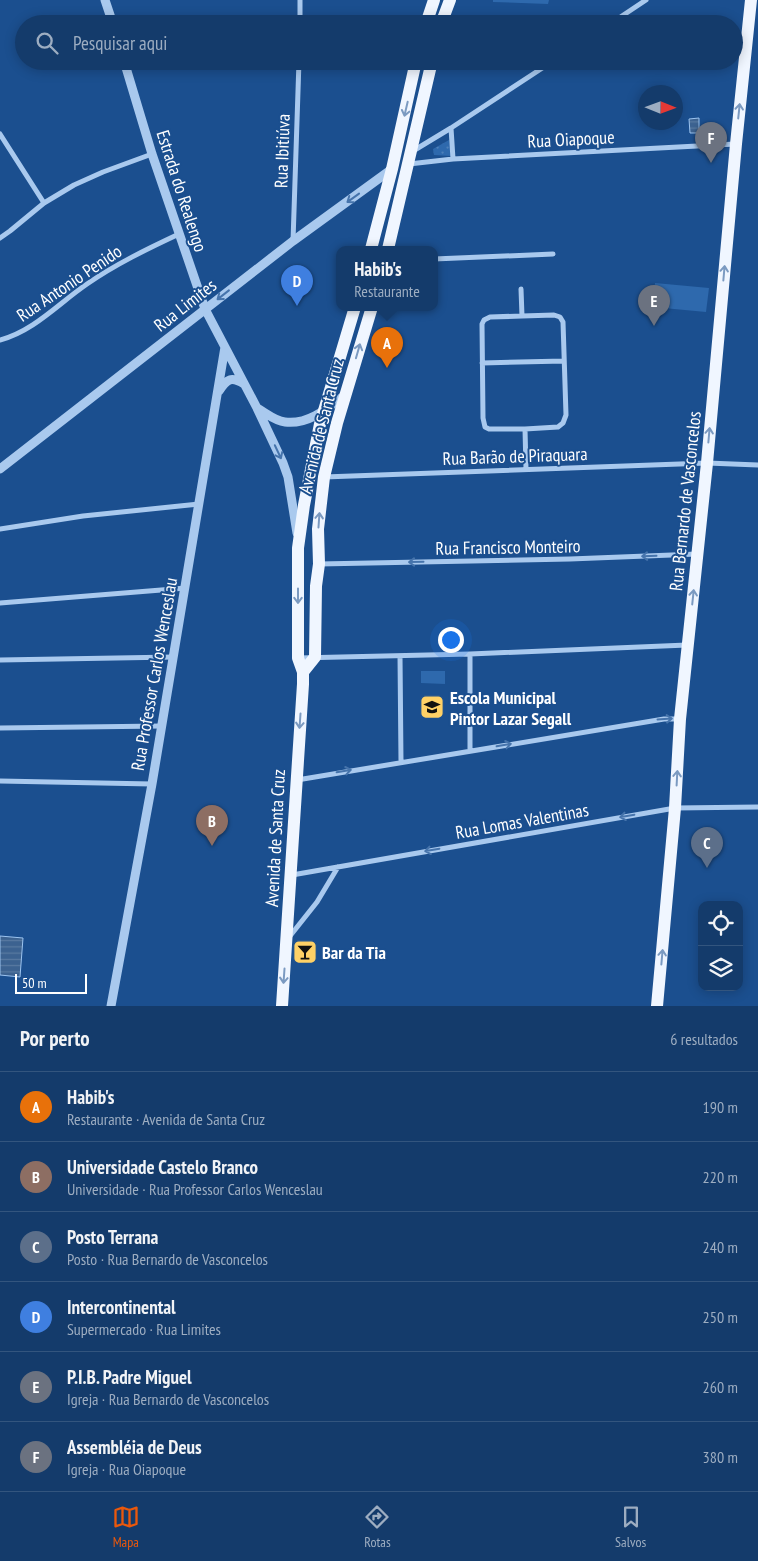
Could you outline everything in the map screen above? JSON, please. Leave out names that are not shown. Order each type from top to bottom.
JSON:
[{"type":"main road","points":[[429,15],[434,0]]},
{"type":"main road","points":[[444,15],[450,0]]},
{"type":"main road","name":"Rua Bernardo de Vasconcelos","points":[[657,1006],[675,808],[680,719],[707,464],[750,0]]},
{"type":"main road","points":[[373,246],[414,70]]},
{"type":"main road","points":[[389,246],[430,70]]},
{"type":"main road","name":"Avenida de Santa Cruz","points":[[282,1006],[303,672],[298,658],[298,548],[305,497],[324,411],[354,311]]},
{"type":"main road","name":"Avenida de Santa Cruz","points":[[315,657],[316,586],[319,564],[318,529],[324,477],[345,396],[371,311]]},
{"type":"main road","points":[[303,672],[315,657]]},
{"type":"street","points":[[106,0],[110,15]]},
{"type":"street","points":[[300,0],[300,15]]},
{"type":"street","points":[[624,15],[646,0]]},
{"type":"street","name":"Estrada do Realengo","points":[[127,70],[152,154],[206,309],[257,408],[288,477],[298,548]]},
{"type":"street","name":"Rua Ibitiúva","points":[[293,241],[298,70]]},
{"type":"street","points":[[410,158],[451,128],[539,70]]},
{"type":"street","points":[[451,128],[453,159]]},
{"type":"street","points":[[0,134],[44,203]]},
{"type":"street","name":"Rua Oiapoque","points":[[410,158],[453,159],[736,144]]},
{"type":"street","points":[[0,238],[44,203],[84,180],[152,154]]},
{"type":"street","name":"Rua Limites","points":[[0,469],[293,241],[392,169]]},
{"type":"street","name":"Rua Antonio Penido","points":[[0,340],[24,331],[87,284],[119,264],[179,234]]},
{"type":"street","points":[[438,259],[553,254]]},
{"type":"street","points":[[521,289],[522,316]]},
{"type":"street","points":[[554,315],[560,317],[563,322],[566,415],[563,423],[558,427],[493,430],[485,427],[483,418],[482,324],[490,316],[522,316],[554,315]]},
{"type":"street","name":"Rua Professor Carlos Wenceslau","points":[[111,1006],[186,588],[225,347]]},
{"type":"street","points":[[482,364],[564,361]]},
{"type":"street","points":[[218,391],[224,383],[231,379],[238,380],[244,384]]},
{"type":"street","points":[[257,408],[275,419],[285,422],[297,422],[310,419],[345,396]]},
{"type":"street","points":[[525,429],[526,469]]},
{"type":"street","name":"Rua Barão de Piraquara","points":[[324,477],[526,469],[707,464],[758,465]]},
{"type":"street","points":[[0,529],[84,516],[199,504]]},
{"type":"street","name":"Rua Francisco Monteiro","points":[[319,564],[561,560],[698,554]]},
{"type":"street","points":[[0,603],[186,588]]},
{"type":"street","points":[[298,658],[470,654],[688,645]]},
{"type":"street","points":[[470,654],[470,751]]},
{"type":"street","points":[[400,656],[401,762]]},
{"type":"street","points":[[0,660],[174,657]]},
{"type":"street","points":[[296,780],[664,719],[680,719]]},
{"type":"street","points":[[0,728],[162,726]]},
{"type":"street","points":[[0,781],[152,784]]},
{"type":"street","name":"Rua Lomas Valentinas","points":[[291,875],[675,808],[758,807]]},
{"type":"street","points":[[286,941],[318,902],[338,867]]},
{"type":"shaded area","points":[[493,0],[549,0],[548,4],[493,2]]},
{"type":"shaded area","points":[[699,118],[699,133],[690,133],[689,119]]},
{"type":"shaded area","points":[[449,140],[451,156],[434,155],[433,149]]},
{"type":"shaded area","points":[[655,283],[709,288],[706,312],[653,307]]},
{"type":"shaded area","points":[[421,671],[445,671],[445,684],[421,683]]},
{"type":"shaded area","points":[[0,936],[23,938],[20,977],[0,975]]},
{"type":"place","name":"Assembléia de Deus","points":[[711,163]]},
{"type":"place","name":"Intercontinental","points":[[297,306]]},
{"type":"place","name":"P.I.B. Padre Miguel","points":[[654,326]]},
{"type":"place","name":"Habib's","points":[[387,368]]},
{"type":"place","name":"Escola Municipal Pintor Lazar Segall","points":[[432,707]]},
{"type":"place","name":"Universidade Castelo Branco","points":[[212,846]]},
{"type":"place","name":"Posto Terrana","points":[[707,868]]},
{"type":"place","name":"Bar da Tia","points":[[305,952]]}]
